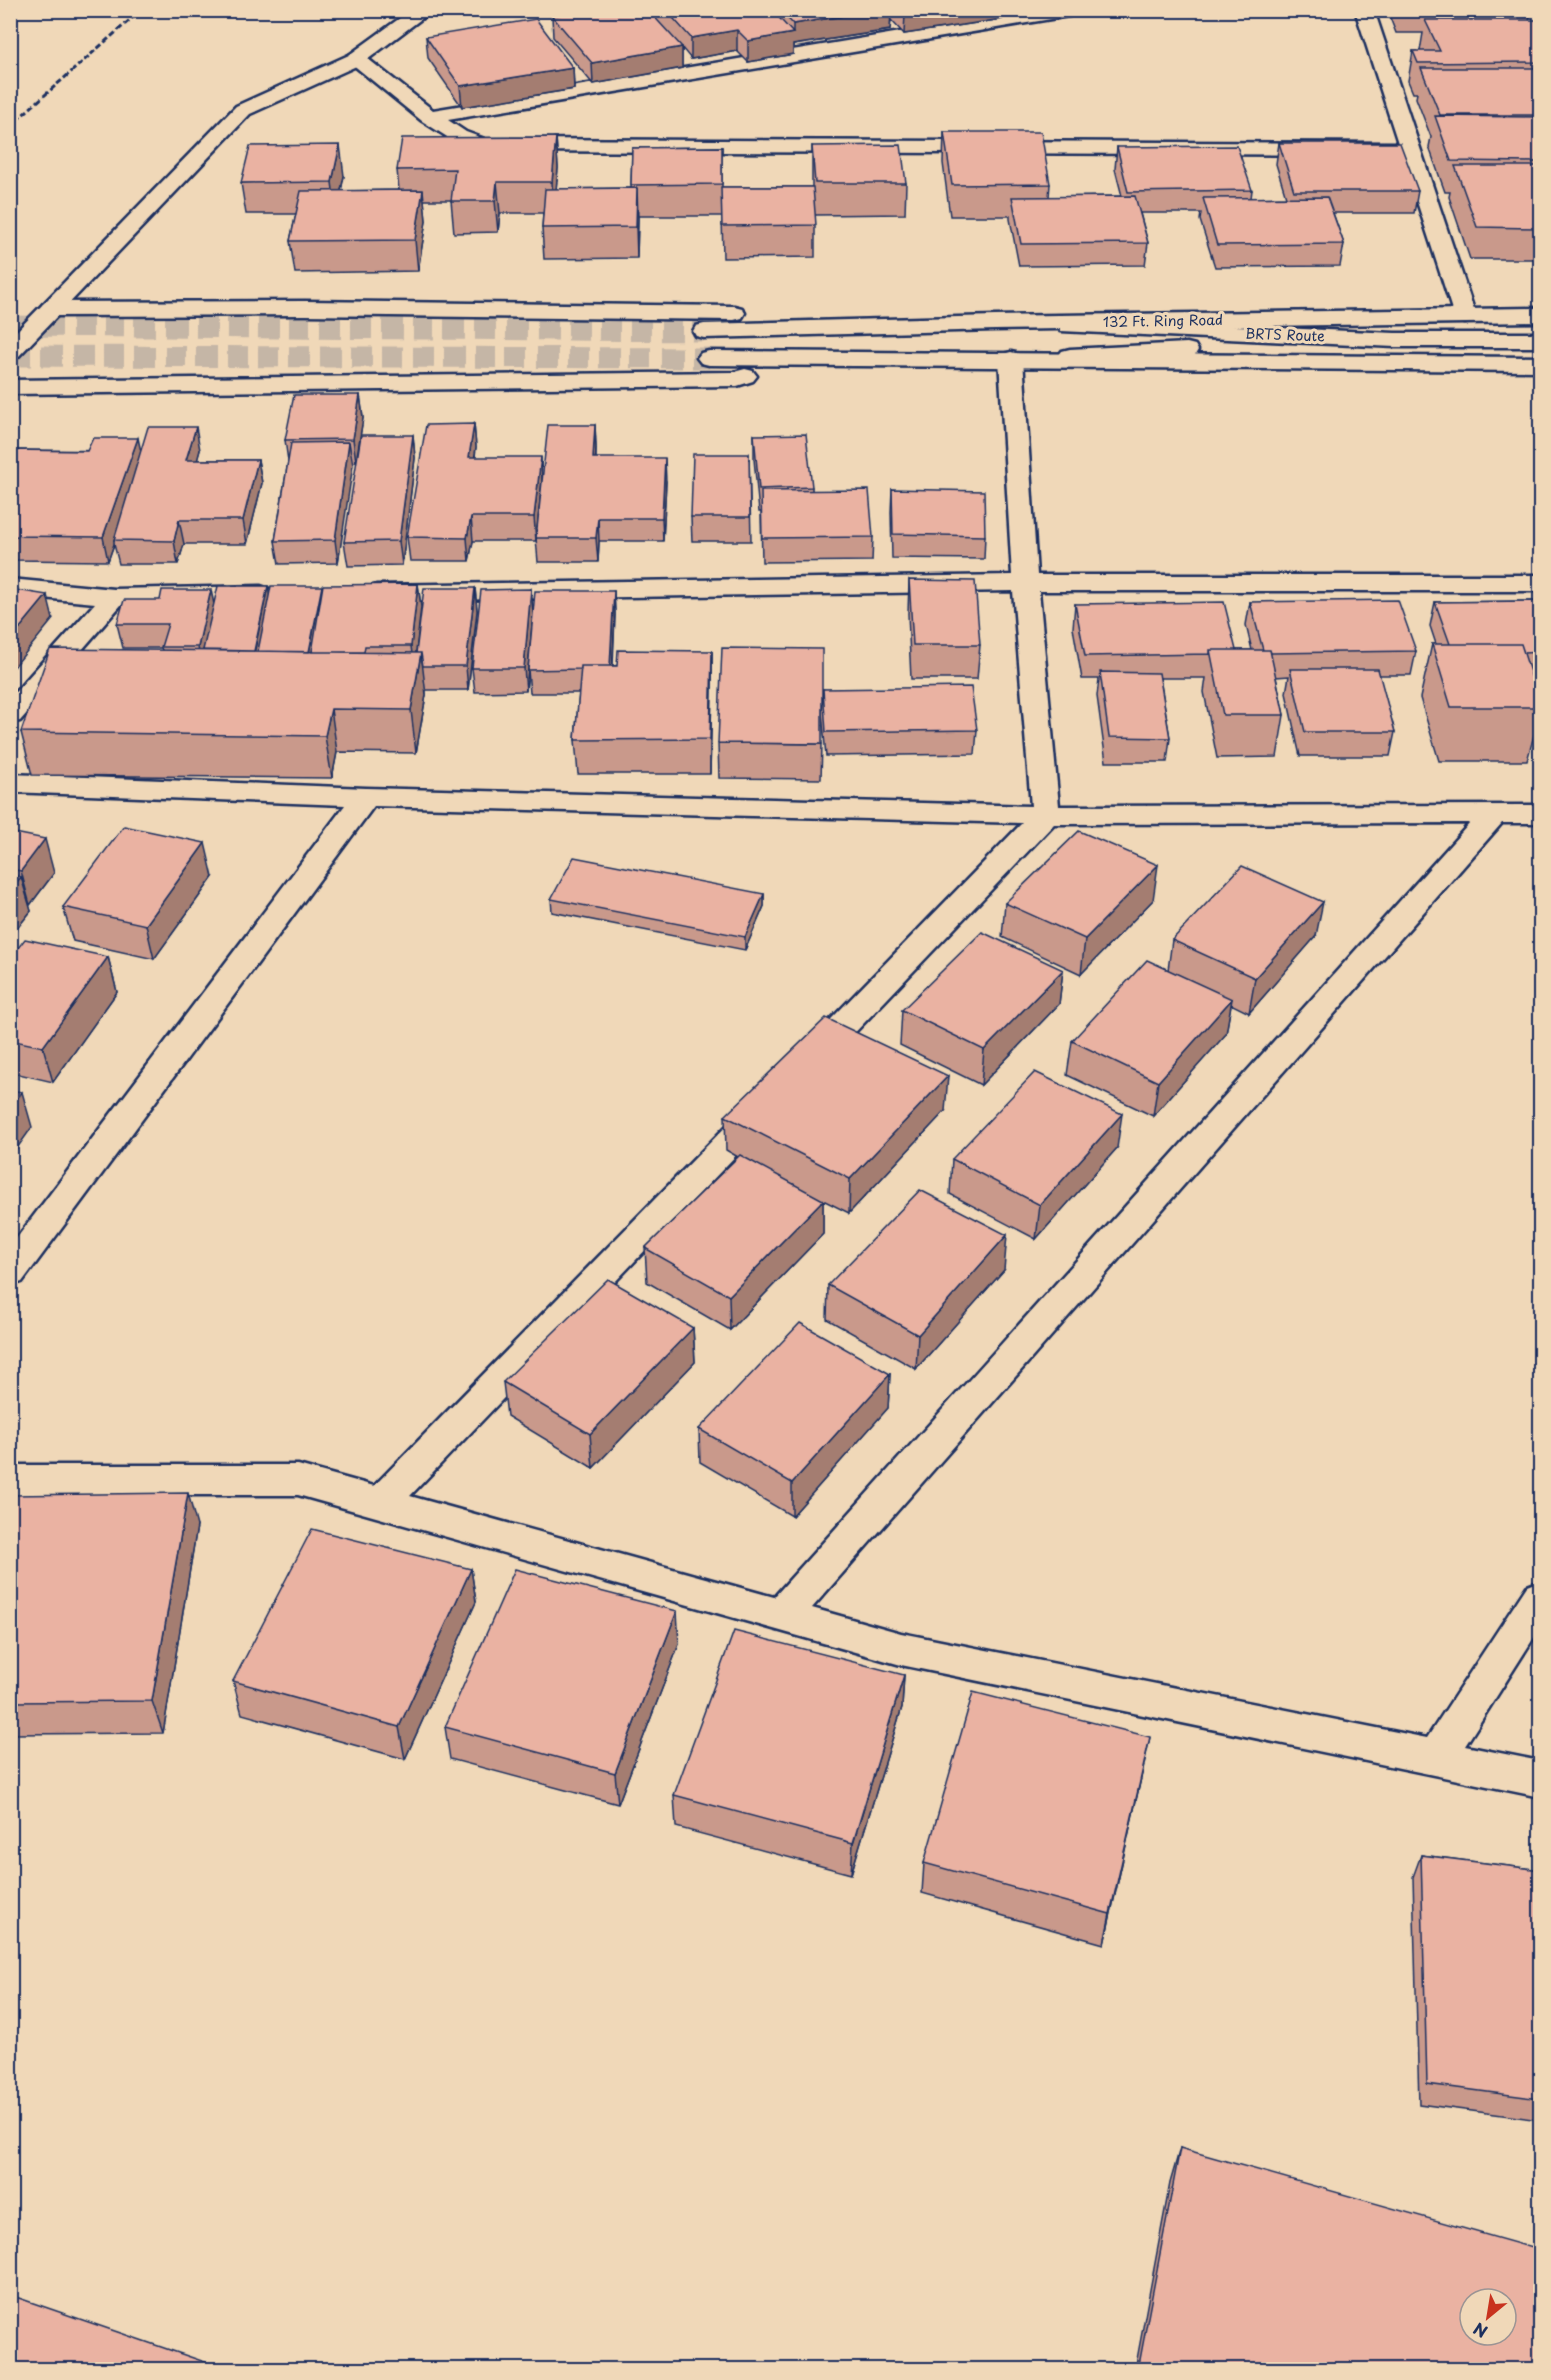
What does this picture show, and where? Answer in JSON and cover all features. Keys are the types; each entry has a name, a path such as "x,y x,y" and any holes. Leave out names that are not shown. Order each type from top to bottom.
{"street":[{"path":"10,352 243,110 356,59 424,10"},
{"path":"429,117 1069,10"},
{"path":"1364,10 1465,316"},
{"path":"356,59 429,117 459,136 483,145 1410,149"},
{"path":"51,309 304,308 759,313 786,329"},
{"name":"132 Ft. Ring Road","path":"704,331 995,323 1540,315"},
{"name":"BRTS Route","path":"995,323 1395,340 1540,340"},
{"name":"BRTS Route","path":"1011,359 1395,340"},
{"path":"10,387 737,379 791,357"},
{"path":"709,358 1011,359 1280,364 1540,364"},
{"path":"381,1503 1046,815 1025,583 1011,359"},
{"path":"354,593 1025,583 1540,583"},
{"path":"10,587 114,597 282,594"},
{"path":"10,715 114,597"},
{"path":"10,783 366,797 1046,815 1540,814"},
{"path":"10,1273 366,797"},
{"path":"781,1616 1494,814"},
{"path":"10,1480 298,1480 901,1649 1540,1779"},
{"path":"1436,1758 1540,1597"}],"building":[{"path":"584,10 648,10 682,47 592,63 552,16"},
{"path":"666,10 772,10 793,33 748,41 737,30 691,38"},
{"path":"780,10 882,10 793,24"},
{"path":"902,10 926,10 905,14"},
{"path":"1398,10 1530,10 1531,13 1399,12"},
{"path":"536,19 573,68 460,86 426,37"},
{"path":"1425,20 1536,20 1540,29 1540,62 1418,63 1413,51 1440,51"},
{"path":"1421,68 1540,68 1540,115 1440,115"},
{"path":"1435,116 1540,117 1540,162 1451,161"},
{"path":"944,132 1041,132 1050,184 952,185"},
{"path":"556,137 552,182 497,182 495,201 451,201 455,169 397,170 402,138"},
{"path":"1279,143 1400,143 1418,191 1294,191"},
{"path":"340,145 332,182 241,183 250,146"},
{"path":"901,145 906,183 815,183 812,146"},
{"path":"1237,146 1252,190 1128,192 1117,147"},
{"path":"722,147 722,184 631,185 632,148"},
{"path":"1455,166 1540,166 1540,228 1477,227"},
{"path":"721,187 813,187 816,225 722,226"},
{"path":"637,188 636,227 542,228 545,189"},
{"path":"423,190 415,240 290,241 301,191"},
{"path":"1135,196 1148,243 1021,244 1012,197"},
{"path":"1327,197 1344,244 1217,245 1203,198"},
{"path":"294,395 360,395 353,439 285,440"},
{"path":"474,424 469,457 541,457 534,517 471,517 467,538 407,537 426,425"},
{"path":"548,425 595,425 593,458 665,458 662,518 598,518 596,538 536,538"},
{"path":"148,427 196,427 186,460 258,460 243,520 179,520 174,541 114,540"},
{"path":"806,434 812,487 759,489 754,435"},
{"path":"361,435 413,435 399,541 344,542"},
{"path":"93,438 138,438 103,537 10,536 10,450 87,451"},
{"path":"349,442 335,540 275,541 291,443"},
{"path":"693,454 749,454 750,517 691,517"},
{"path":"892,489 984,491 985,536 893,534"},
{"path":"869,490 873,537 762,538 761,491"},
{"path":"909,580 975,581 980,645 913,645"},
{"path":"418,584 411,646 365,646 364,652 312,652 323,585"},
{"path":"218,586 268,586 254,651 203,650"},
{"path":"271,586 322,586 309,652 258,651"},
{"path":"424,588 475,588 466,666 423,666 421,653 416,653"},
{"path":"10,589 47,595 10,640"},
{"path":"531,589 524,668 472,668 481,590"},
{"path":"162,590 211,590 198,647 161,647 168,624 117,624 124,600 160,600"},
{"path":"535,591 614,591 610,666 528,670"},
{"path":"1398,600 1416,651 1271,653 1270,650 1263,650 1250,602"},
{"path":"1540,601 1540,652 1524,653 1521,644 1450,644 1435,602"},
{"path":"1224,602 1236,650 1210,650 1210,654 1085,656 1075,604"},
{"path":"1432,644 1521,644 1540,707 1451,707"},
{"path":"722,648 822,649 822,744 718,743"},
{"path":"50,649 421,653 411,710 331,709 325,736 21,732"},
{"path":"618,650 712,651 710,739 575,740 581,666 617,666"},
{"path":"1210,650 1270,650 1284,715 1223,715"},
{"path":"1290,669 1378,669 1395,732 1305,732"},
{"path":"1100,672 1159,673 1170,738 1109,737"},
{"path":"1531,675 1540,675 1540,703"},
{"path":"971,687 977,730 826,732 823,689"},
{"path":"124,826 205,843 146,925 63,907"},
{"path":"1079,831 1158,865 1085,939 1005,903"},
{"path":"10,832 45,839 21,871 10,869"},
{"path":"574,857 764,894 745,937 551,899"},
{"path":"1242,866 1323,902 1255,978 1172,940"},
{"path":"10,874 21,877 10,890"},
{"path":"982,932 1063,970 984,1050 902,1010"},
{"path":"25,939 108,957 43,1047 10,1040 10,958"},
{"path":"1147,960 1232,999 1158,1082 1072,1041"},
{"path":"826,1018 948,1076 850,1179 725,1116"},
{"path":"1035,1072 1122,1114 1040,1205 952,1159"},
{"path":"10,1090 22,1092 10,1108"},
{"path":"740,1155 823,1200 729,1296 645,1248"},
{"path":"920,1190 1007,1235 918,1335 828,1285"},
{"path":"608,1279 693,1328 590,1434 503,1382"},
{"path":"800,1323 890,1374 792,1483 699,1429"},
{"path":"188,1493 152,1701 10,1702 10,1495"},
{"path":"312,1529 471,1569 399,1727 233,1681"},
{"path":"515,1569 677,1611 615,1773 445,1727"},
{"path":"734,1631 904,1675 853,1843 674,1795"},
{"path":"973,1692 1150,1737 1110,1914 924,1863"},
{"path":"1421,1855 1540,1870 1540,2099 1427,2084"},
{"path":"1180,2148 1540,2250 1540,2370 1138,2370"},
{"path":"10,2295 228,2370 10,2370"}],"tunnel":[{"path":"10,326 704,331"},
{"path":"10,356 709,358"}],"railway":[{"path":"10,126 141,10"}]}
